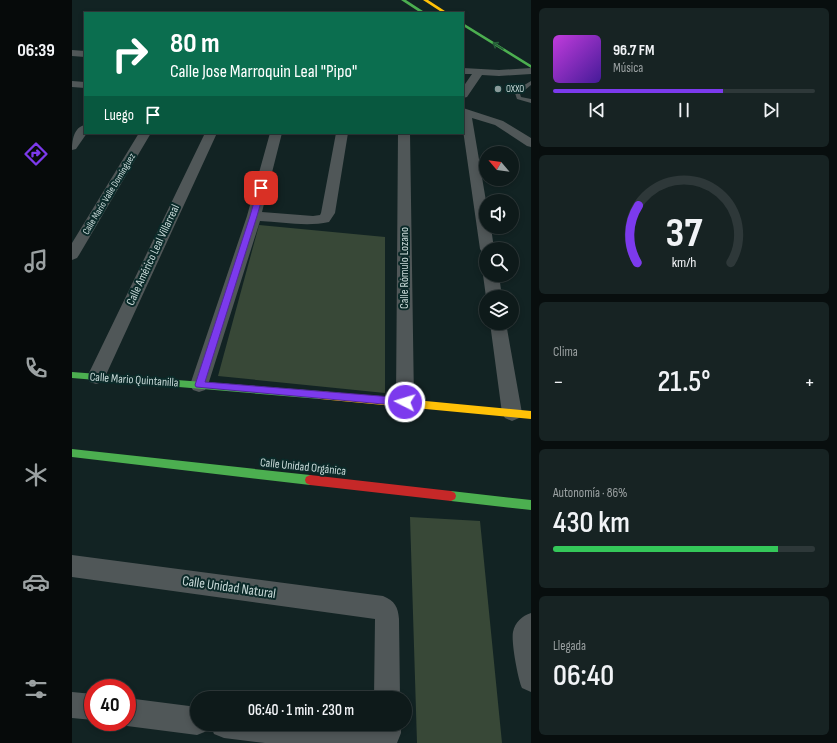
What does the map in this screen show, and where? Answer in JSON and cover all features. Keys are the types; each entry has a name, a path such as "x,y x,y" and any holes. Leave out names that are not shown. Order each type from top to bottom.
{"street":[{"path":"403,0 422,12 442,10"},
{"path":"425,0 442,10"},
{"path":"464,25 531,67"},
{"path":"72,53 84,54"},
{"path":"507,64 531,80"},
{"path":"464,71 505,73 531,71"},
{"path":"464,94 479,72"},
{"path":"72,84 84,85"},
{"path":"464,111 498,124 531,143"},
{"path":"464,111 486,242"},
{"path":"72,146 84,129"},
{"name":"Calle Mario Valle Domínguez","path":"72,255 144,134"},
{"name":"Calle Américo Leal Villarreal","path":"96,377 211,134"},
{"path":"199,385 254,216 276,134"},
{"path":"254,216 313,220 324,219 328,213 342,134"},
{"name":"Calle Rómulo Lozano","path":"404,134 405,402"},
{"path":"499,330 512,413"},
{"name":"Calle Mario Quintanilla","path":"72,375 405,402 531,414"},
{"name":"Calle Unidad Orgánica","path":"72,453 531,505"},
{"name":"Calle Unidad Natural","path":"72,566 378,607 386,610 387,691"},
{"path":"530,626 525,633 531,679"},
{"path":"72,705 84,706"},
{"path":"136,713 190,720"},
{"path":"279,731 373,743"},
{"path":"377,743 383,742 387,731"}],"lane":[{"path":"531,83 517,94 519,98 531,101"}],"green space":[{"path":"259,225 385,237 385,393 218,376"},
{"path":"410,517 480,521 502,743 417,743"}],"traffic: fast":[{"path":"403,0 422,12"},
{"path":"464,25 531,67"},
{"path":"72,375 320,395"},
{"path":"72,453 310,480"},
{"path":"451,496 531,505"}],"traffic: slow":[{"path":"425,0 444,12"},
{"path":"320,395 531,415"}],"traffic: jam":[{"path":"310,480 451,496"}],"place":[{"name":"OXXO","path":"498,89"}],"route":[{"path":"261,188 254,216 199,385 405,402"}]}
